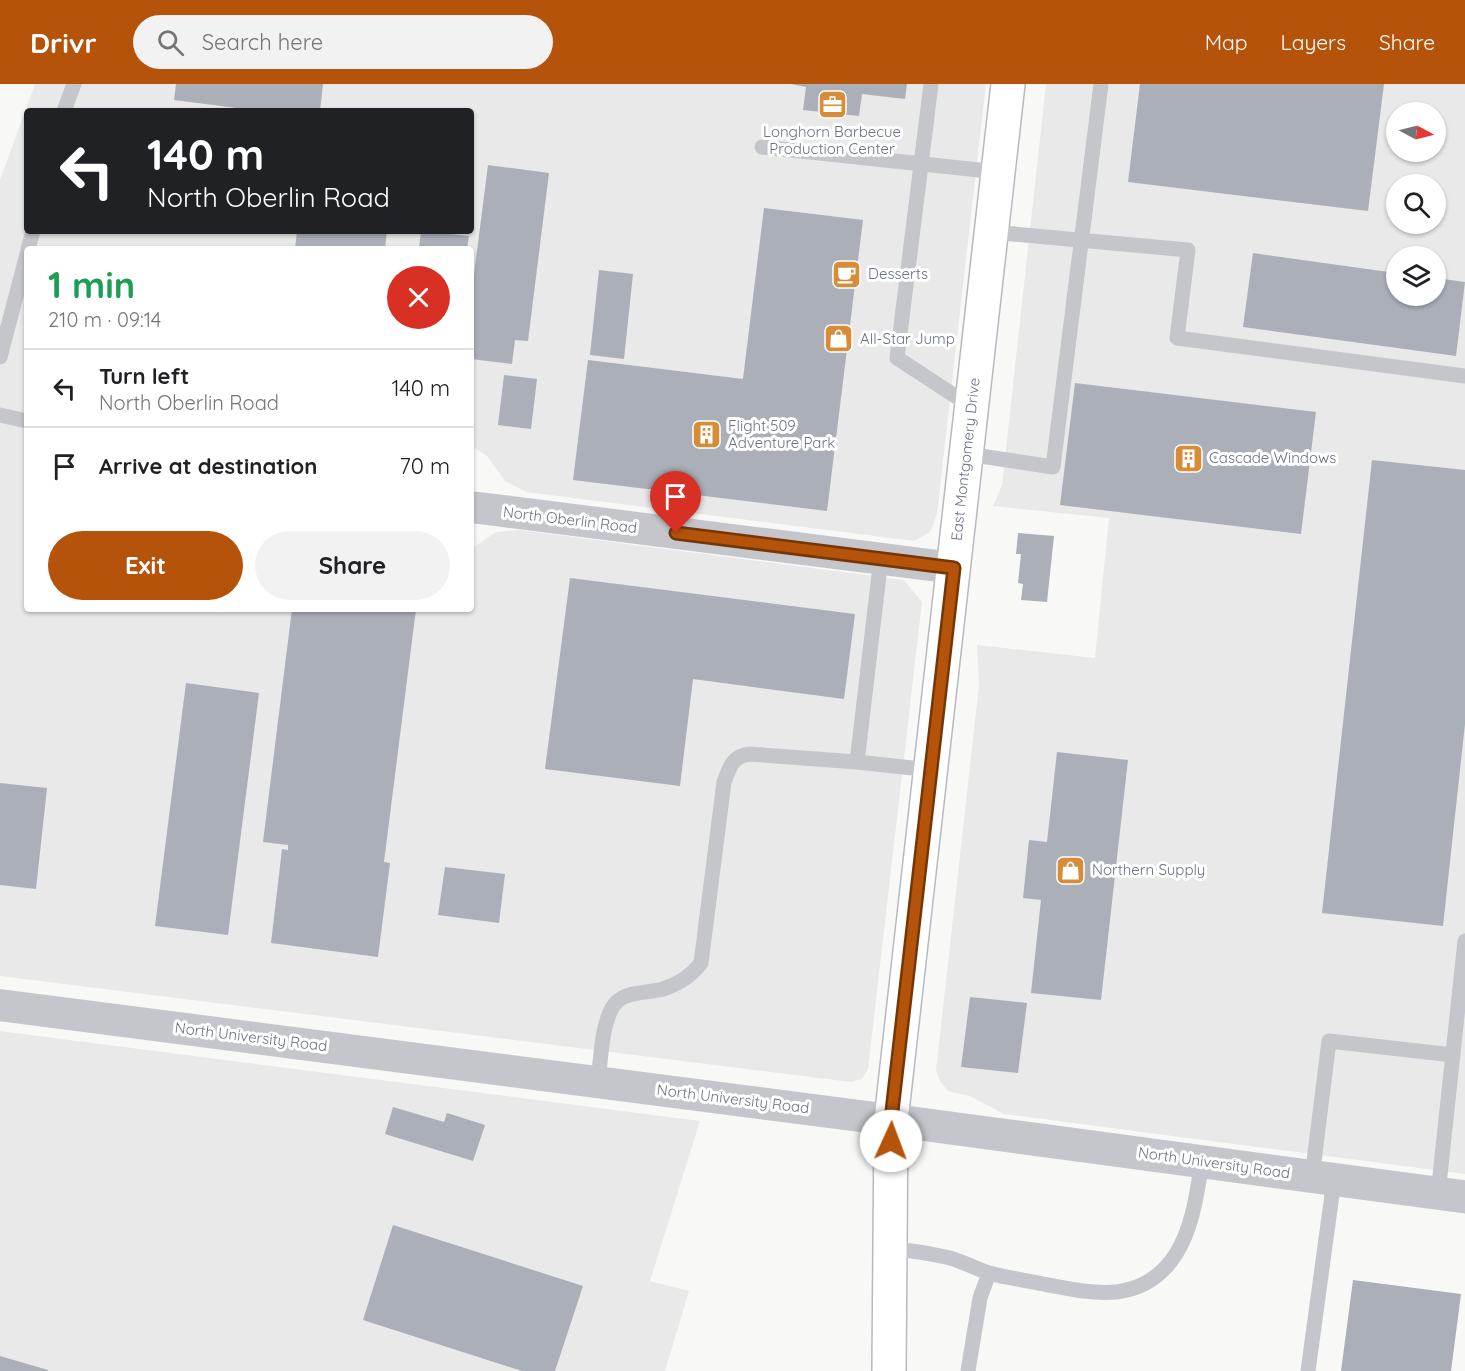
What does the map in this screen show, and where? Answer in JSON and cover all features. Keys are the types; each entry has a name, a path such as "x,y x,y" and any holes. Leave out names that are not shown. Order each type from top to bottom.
{"main road":[{"name":"East Montgomery Drive","path":"890,1371 891,1120 1008,84"}],"street":[{"name":"North Oberlin Road","path":"474,507 954,568"},
{"name":"North University Road","path":"0,1005 1451,1195"}],"lane":[{"path":"65,108 74,84"},
{"path":"931,84 897,358 972,407"},
{"path":"967,454 1053,467 1101,84"},
{"path":"762,147 998,172"},
{"path":"992,232 1188,250 1177,338 1465,376"},
{"path":"0,357 24,265"},
{"path":"0,415 24,420"},
{"path":"857,762 881,558"},
{"path":"598,1082 607,1021 614,1006 623,997 663,989 680,982 693,974 701,963 724,782 730,764 739,755 857,762 931,770"},
{"path":"1451,1195 1453,1055 1465,941"},
{"path":"1308,1371 1323,1178 1329,1041 1453,1055"},
{"path":"891,1248 950,1258 989,1273 1084,1292 1120,1293 1154,1278 1175,1256 1183,1241 1194,1206 1202,1162"},
{"path":"968,1371 980,1298 989,1273"}],"shaded area":[{"path":"35,84 986,84 937,514 930,532 914,541 526,492 505,481 487,456 474,447 474,246 24,246 24,612 474,612 474,547 496,532 519,530 904,580 922,602 868,1069 862,1079 851,1082 0,976 0,180 24,114 24,234 474,234 474,108 26,108"},
{"path":"1046,84 1465,84 1465,1174 1004,1114 972,1097 948,1091 940,1081 936,1070 979,685 977,645 1095,658 1109,518 993,506 1002,485"},
{"path":"0,1031 700,1121 650,1281 689,1291 665,1371 0,1371"}],"building":[{"path":"176,84 323,84 320,108 236,108 174,100"},
{"name":"Longhorn Barbecue Production Center","path":"791,84 907,84 905,99 862,94 859,116 803,110 806,87"},
{"path":"1140,84 1384,84 1368,211 1128,182"},
{"path":"488,165 549,173 528,341 515,340 512,364 474,359 474,275"},
{"name":"Flight 509 Adventure Park","path":"764,208 863,220 827,511 573,480 588,360 743,379"},
{"path":"297,234 387,234 385,246 295,246"},
{"path":"421,234 469,236 467,246 419,246"},
{"path":"1253,253 1386,272 1386,306 1446,306 1446,279 1465,282 1456,356 1243,327"},
{"path":"599,270 633,274 624,359 590,355"},
{"path":"504,375 537,379 531,429 498,425"},
{"name":"Cascade Windows","path":"1075,383 1316,412 1301,534 1060,505"},
{"path":"1372,460 1465,470 1465,724 1443,926 1322,913"},
{"path":"1018,533 1054,536 1047,602 1021,600 1023,584 1018,583 1021,554 1016,554"},
{"path":"570,578 855,614 844,699 693,679 680,786 545,769"},
{"path":"292,612 416,612 384,862 390,863 378,957 271,943 282,849 288,850 288,845 263,842"},
{"path":"186,683 259,693 228,935 155,926"},
{"name":"Northern Supply","path":"1057,752 1128,760 1101,1000 1031,993 1041,900 1023,898 1029,840 1047,842"},
{"path":"0,783 47,788 36,889 0,885"},
{"path":"445,867 505,874 499,923 438,915"},
{"path":"970,997 1027,1003 1018,1073 961,1067"},
{"path":"393,1107 444,1122 447,1113 485,1125 473,1161 385,1134"},
{"path":"393,1225 583,1286 555,1371 522,1371 363,1320"},
{"path":"1353,1280 1461,1294 1451,1371 1341,1371"},
{"path":"0,1356 48,1370 48,1371 0,1371"}],"place":[{"name":"Longhorn Barbecue Production Center","path":"832,105"},
{"name":"Desserts","path":"847,274"},
{"name":"All-Star Jump","path":"839,339"},
{"name":"Flight 509 Adventure Park","path":"707,435"},
{"name":"Cascade Windows","path":"1188,458"},
{"name":"Northern Supply","path":"1071,870"}],"route":[{"path":"676,533 954,568 891,1120 891,1141"}]}
